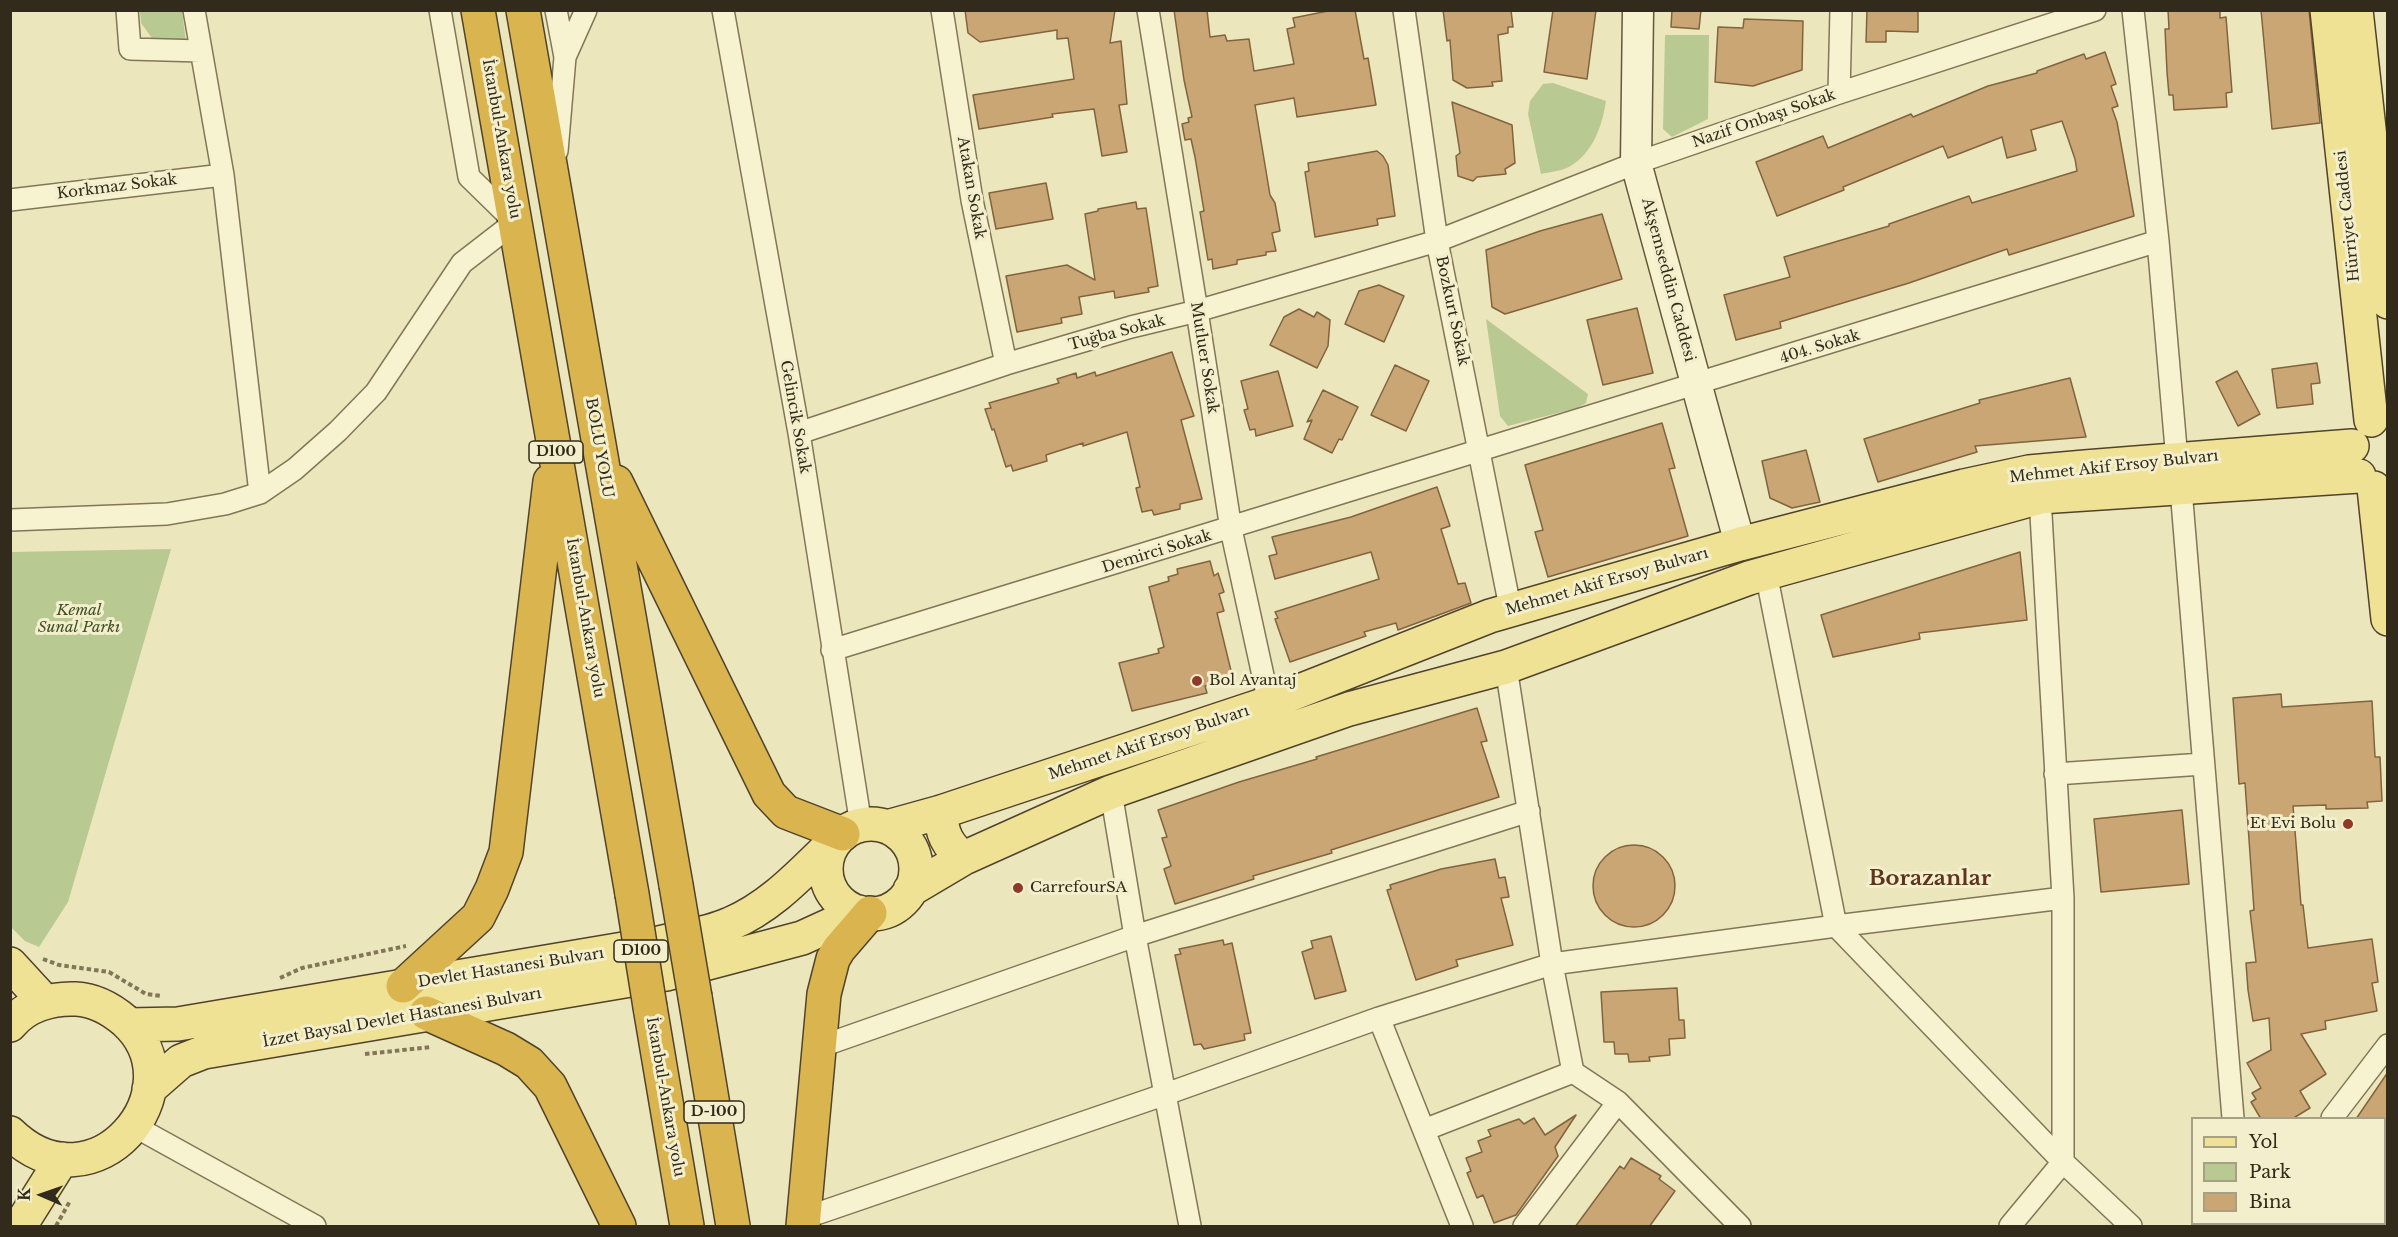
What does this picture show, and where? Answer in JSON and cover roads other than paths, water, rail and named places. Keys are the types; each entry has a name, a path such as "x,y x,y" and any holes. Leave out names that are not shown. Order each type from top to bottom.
{"highway":[{"name":"İstanbul-Ankara yolu","path":"478,10 555,444 687,1227"},
{"name":"BOLU YOLU","path":"523,10 695,997"},
{"path":"403,987 478,917 506,852 555,444"},
{"path":"598,447 769,794 786,812 857,831"},
{"path":"815,1219 819,1047 824,994 833,959 865,913"},
{"name":"D-100","path":"695,997 733,1227"},
{"path":"426,1013 506,1049 529,1063 550,1086 619,1227"}],"main road":[{"name":"Akşemseddin Caddesi","path":"1638,10 1636,164 1740,544"},
{"name":"Hürriyet Caddesi","path":"2327,10 2379,418"},
{"name":"Hürriyet Caddesi","path":"2356,10 2388,302"},
{"path":"2379,418 2362,427 2388,619"},
{"name":"Mehmet Akif Ersoy Bulvarı","path":"910,890 964,858 1111,792 1349,709 1506,667 1766,573 2040,496 2179,474"},
{"name":"Mehmet Akif Ersoy Bulvarı","path":"857,831 941,812 1269,703 1507,611 1740,544 1964,486 2018,475 2368,476"},
{"path":"941,812 943,834 948,843 964,858"},
{"path":"857,831 903,837 913,853 916,872 910,890 901,902 888,910 865,913 840,900 828,881 827,859 857,831"},
{"name":"Devlet Hastanesi Bulvarı","path":"403,987 659,944 728,925 754,913 857,831"},
{"name":"İzzet Baysal Devlet Hastanesi Bulvarı","path":"149,1089 181,1060 194,1055 426,1013 666,974 802,938 865,913"},
{"path":"22,959 45,1002"},
{"name":"İzzet Baysal Devlet Hastanesi Bulvarı","path":"129,1025 178,1024 403,987"},
{"path":"10,1025 28,1010 45,1002 82,999 99,1004 116,1013 139,1039 146,1055 149,1089 144,1108 134,1126 123,1139 110,1148 79,1159 62,1159 32,1150 10,1133"},
{"path":"20,1227 62,1159"}],"street":[{"path":"126,10 130,49 201,51"},
{"path":"194,10 223,175 260,493"},
{"path":"10,519 167,514 225,504 260,493 295,469 338,431 376,392 462,263 515,222 469,177 440,10"},
{"path":"554,188 565,57 556,10"},
{"path":"565,57 586,10"},
{"name":"Gelincik Sokak","path":"723,10 799,433 857,831"},
{"name":"Atakan Sokak","path":"942,10 972,200 1006,364"},
{"name":"Mutluer Sokak","path":"1148,10 1230,529 1269,703"},
{"name":"Bozkurt Sokak","path":"1404,10 1437,241 1480,449 1508,597 1507,611"},
{"path":"1839,93 1841,10"},
{"name":"Nazif Onbaşı Sokak","path":"1437,241 1636,164 2070,15 2095,10"},
{"path":"2133,10 2158,241 2233,1117"},
{"name":"Korkmaz Sokak","path":"10,200 223,175"},
{"name":"Tuğba Sokak","path":"799,433 1006,364 1437,241"},
{"name":"404. Sokak","path":"1480,449 1697,385 2158,241"},
{"name":"Demirci Sokak","path":"832,650 1230,529 1480,449"},
{"path":"2010,1227 2063,1162 2063,898 2040,496"},
{"path":"1766,573 1836,926 2063,1162 2131,1227"},
{"path":"1506,667 1552,964 1574,1072 1618,1102 1740,1227"},
{"path":"2055,774 2203,764"},
{"path":"1111,792 1135,936 1190,1227"},
{"path":"819,1047 1135,936 1529,811"},
{"path":"815,1219 1379,1018 1552,964 2063,898"},
{"path":"1379,1018 1462,1227"},
{"path":"2334,1117 2388,1045"},
{"path":"1424,1130 1574,1072"},
{"path":"1524,1227 1618,1102"},
{"path":"134,1126 315,1227"}],"place":[{"name":"Bol Avantaj","path":"1197,681"},
{"name":"Et Evi Bolu","path":"2348,824"},
{"name":"CarrefourSA","path":"1018,888"}],"district":[{"name":"Borazanlar","path":"1930,879"}],"park label":[{"name":"Kemal Sunal Parkı","path":"79,620"}]}
